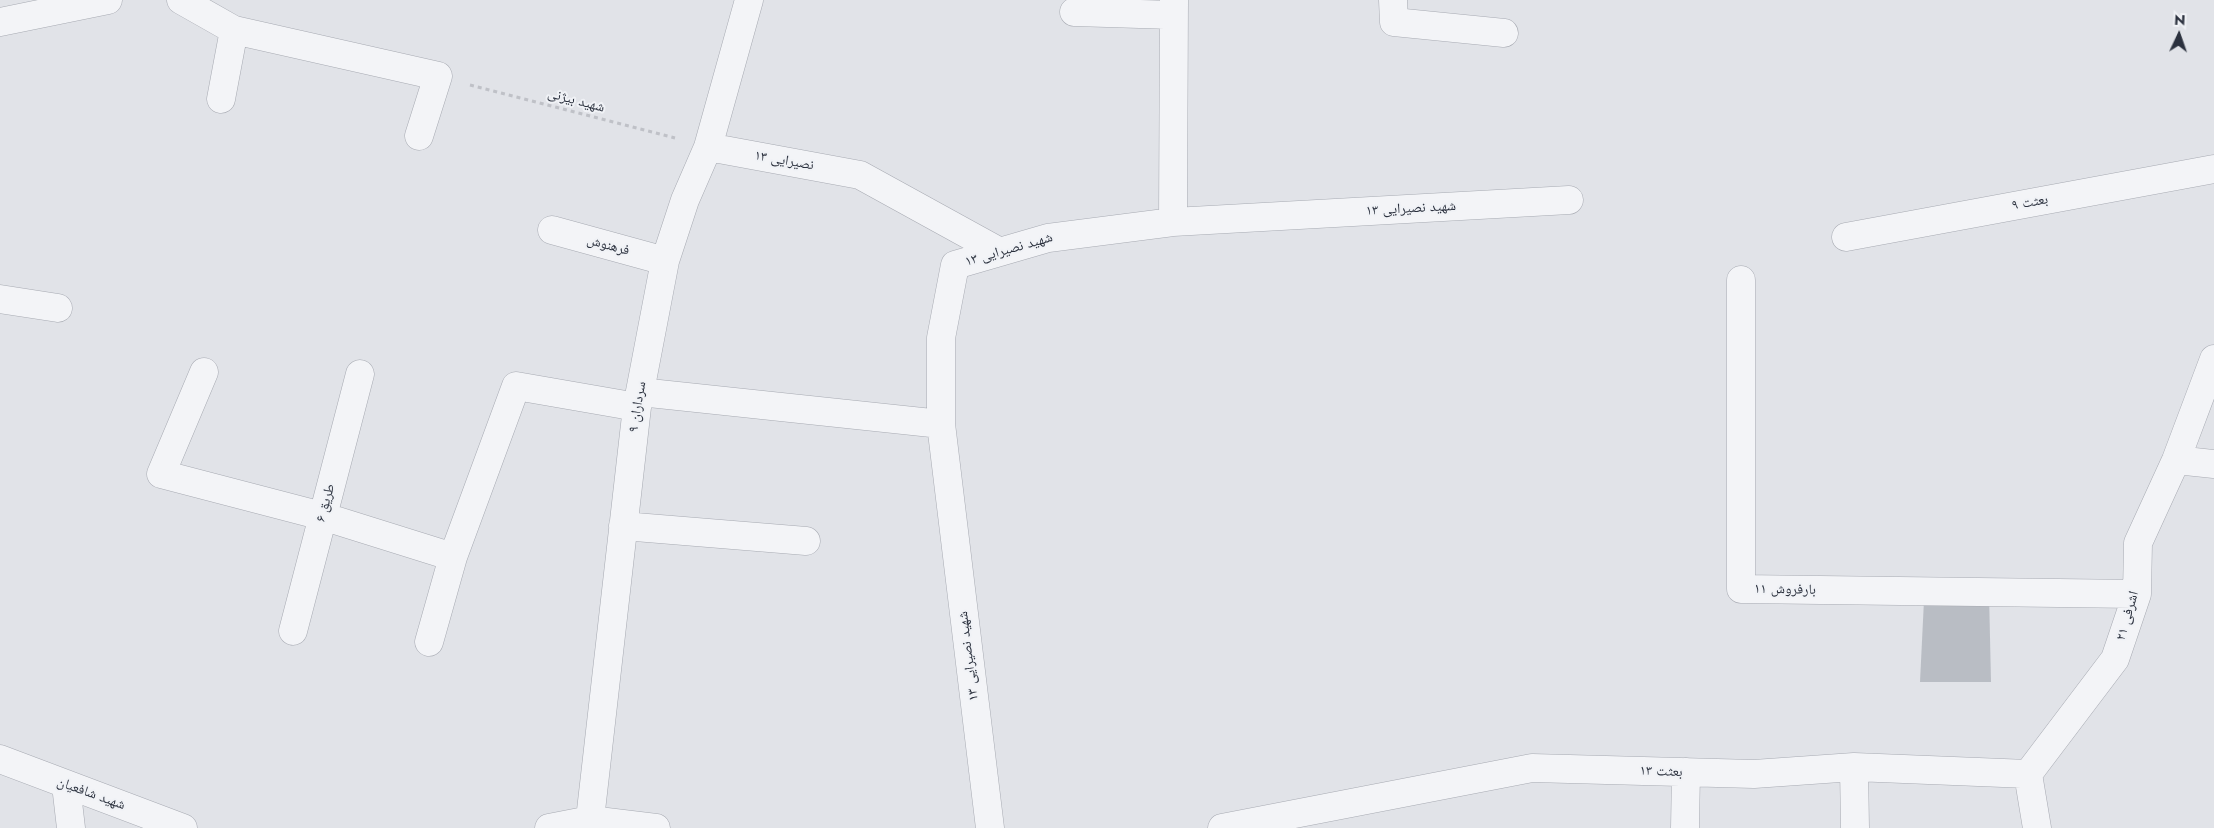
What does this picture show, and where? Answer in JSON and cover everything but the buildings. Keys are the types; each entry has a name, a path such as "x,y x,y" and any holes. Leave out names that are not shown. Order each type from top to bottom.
{"street":[{"path":"0,22 108,0"},
{"path":"182,0 234,30 438,76 419,136"},
{"name":"سرداران ۹","path":"590,824 638,400 665,261 685,200 708,147 749,0"},
{"path":"1393,0 1394,22 1504,33"},
{"path":"1074,12 1173,7 1173,222"},
{"path":"222,99 234,30"},
{"name":"نصیرایی ۱۳","path":"708,147 860,175 1000,252"},
{"name":"بعثت ۹","path":"1846,237 2214,169"},
{"name":"شهید نصیرایی ۱۳","path":"990,828 941,424 940,338 955,265 1048,238 1173,222 1569,200"},
{"name":"فرهنوش","path":"552,230 665,261"},
{"name":"بارفروش ۱۱","path":"1741,280 1741,589 2137,594"},
{"path":"0,299 58,308"},
{"name":"اشرفی ۲۱","path":"2028,774 2115,659 2137,594 2138,543 2176,460 2214,359"},
{"path":"204,372 162,474 322,516 453,557"},
{"name":"طریق ۶","path":"293,631 360,374"},
{"path":"429,642 453,557 516,386 638,400 941,424"},
{"path":"2176,460 2214,464"},
{"path":"623,526 806,541"},
{"name":"شهید شافعیان","path":"0,759 183,828"},
{"path":"1854,767 1855,828"},
{"name":"بعثت ۱۳","path":"1222,828 1299,821 1532,768 1754,774 1854,767 2028,774"},
{"path":"1684,828 1686,772"},
{"path":"2028,774 2037,828"},
{"path":"66,785 71,828"},
{"path":"549,828 590,824 656,828"}],"path":[{"name":"شهید بیژنی","path":"438,76 708,147"}]}
